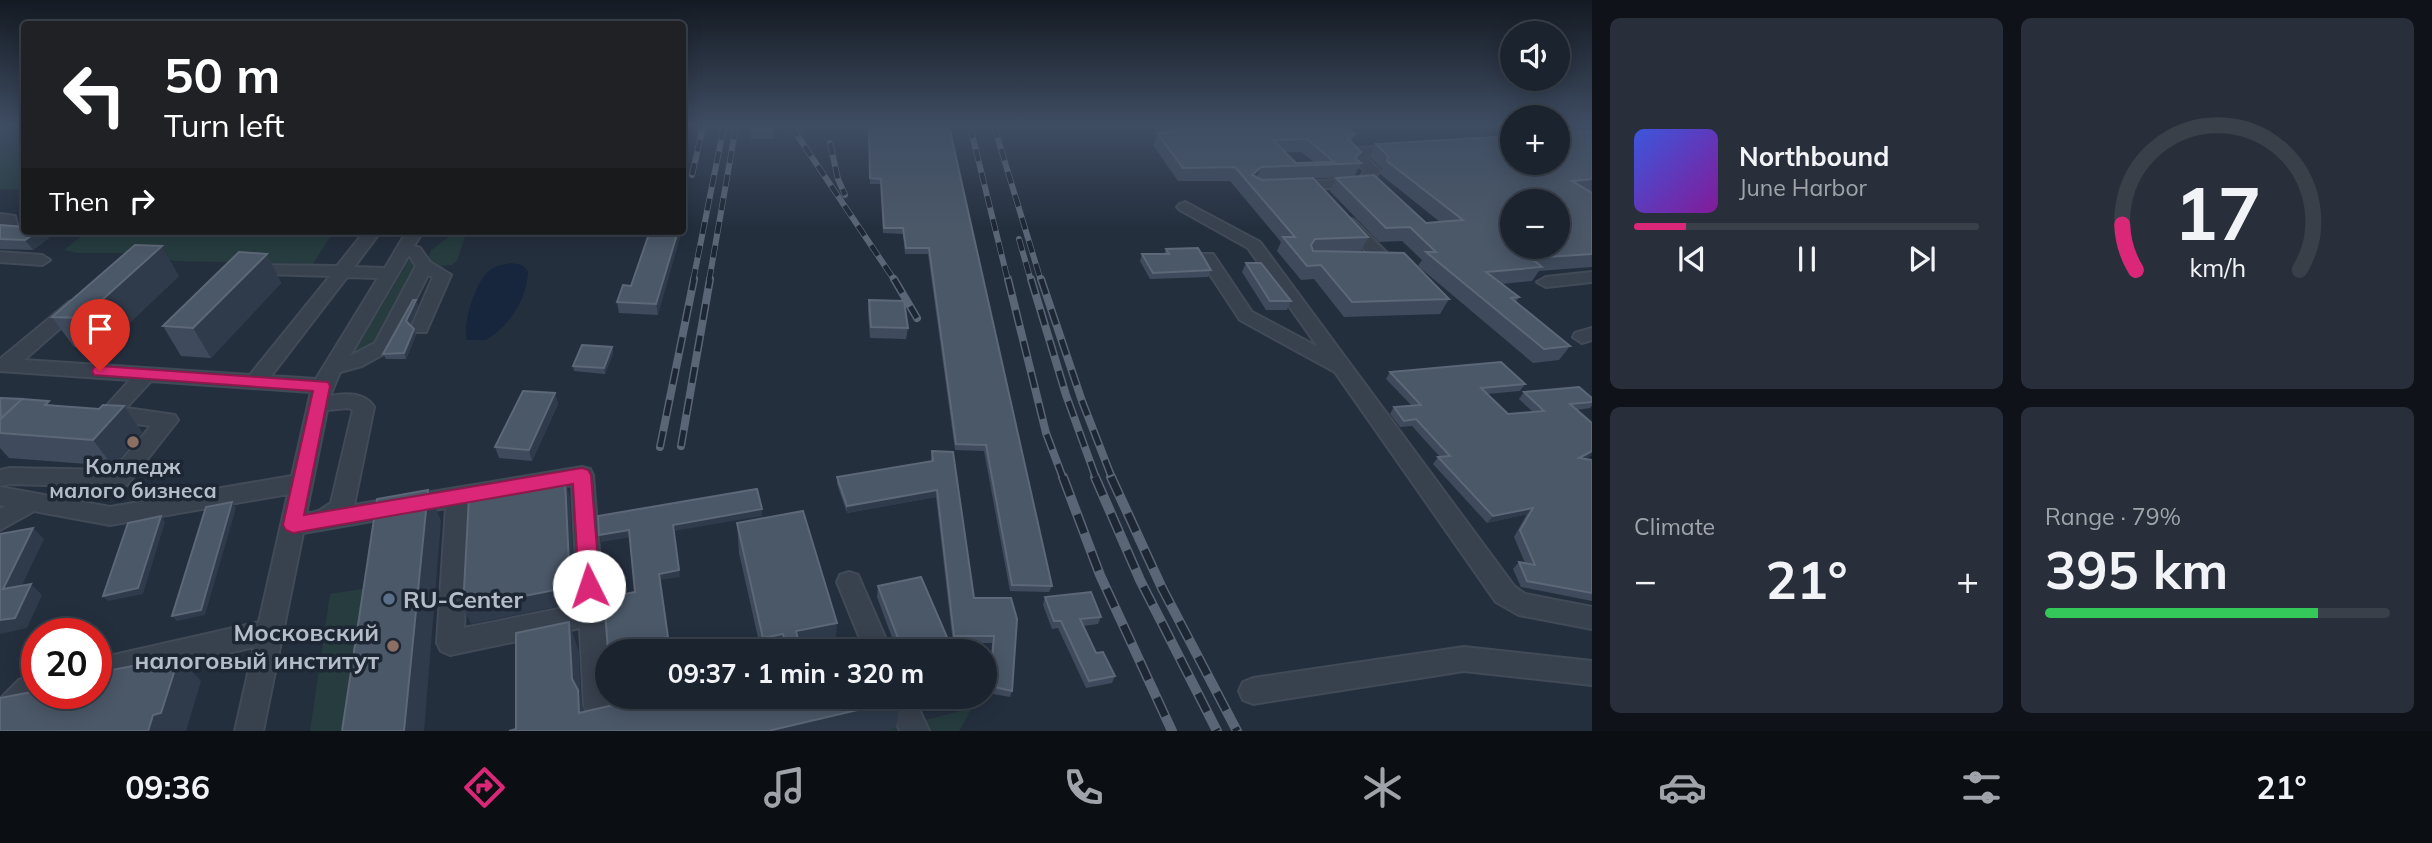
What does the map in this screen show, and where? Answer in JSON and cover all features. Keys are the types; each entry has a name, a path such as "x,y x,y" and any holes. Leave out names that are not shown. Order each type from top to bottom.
{"street":[{"path":"1270,187 1362,183 1373,171 1361,160"},
{"path":"1311,185 1388,257 1355,259"},
{"path":"1185,207 1254,245 1505,594 1519,604 1592,618"},
{"path":"0,219 9,219 10,229 21,230"},
{"path":"255,382 370,235"},
{"path":"410,240 424,266 442,275 420,328"},
{"path":"249,731 323,386 410,240"},
{"path":"0,257 42,260"},
{"path":"1207,258 1246,316 1343,369"},
{"path":"323,386 355,360 382,347 424,266"},
{"path":"265,269 389,273"},
{"path":"1546,282 1592,277"},
{"path":"3,365 89,294"},
{"path":"3,365 323,386 348,401 358,402 364,407 342,506 337,515 328,518"},
{"path":"0,478 119,479 168,420 109,414 147,374"},
{"path":"293,525 582,475 595,660"},
{"path":"0,496 110,516 301,483"},
{"path":"458,497 450,643 592,614"},
{"path":"0,521 30,502"},
{"path":"849,582 873,639"},
{"path":"112,669 271,631"},
{"path":"1253,691 1464,659 1592,673"},
{"path":"0,719 21,697"},
{"path":"904,709 915,731"}],"green space":[{"path":"0,160 21,160 21,190 0,189"},
{"path":"83,235 331,235 313,264 175,261 135,253 78,253 64,250"},
{"path":"466,235 457,261 452,265 439,266 428,258 431,250 450,236"},
{"path":"409,260 413,261 414,272 377,338 369,346 354,353"},
{"path":"374,587 355,731 310,731 330,594"},
{"path":"968,709 971,709 959,731 882,731"}],"water":[{"path":"511,263 522,265 528,271 521,302 516,311 503,327 486,340 467,340 468,313 479,284 492,269"}],"building":[{"path":"870,160 957,160 1052,586 1012,585 986,445 956,444 929,248 906,248 903,228 884,228 881,179 870,178"},
{"path":"1177,160 1293,160 1296,163 1358,160 1361,163 1261,167 1252,175 1262,180 1313,178 1368,237 1315,239 1311,245 1313,251 1404,253 1449,299 1352,302 1321,265 1307,266 1283,237 1295,237 1235,167 1183,168"},
{"path":"1387,160 1500,160 1500,175 1570,175 1570,160 1592,160 1592,179 1572,181 1592,193 1592,254 1570,255 1570,189 1500,189 1500,259 1532,259 1542,267 1486,272 1519,297 1511,298 1570,346 1544,349 1426,252 1436,252 1410,227 1386,228 1336,178 1374,175 1426,223 1463,220"},
{"path":"0,225 21,227 21,235 32,235 25,240 0,239"},
{"path":"649,235 677,235 656,304 617,302 623,285 631,286"},
{"path":"135,245 162,246 82,318 52,317"},
{"path":"1198,248 1211,270 1153,273 1142,254 1169,254 1166,249"},
{"path":"239,252 267,254 193,328 163,326"},
{"path":"1246,263 1261,263 1291,301 1270,301"},
{"path":"413,300 416,300 406,321 414,329 404,353 383,354"},
{"path":"869,300 904,301 908,328 871,327"},
{"path":"582,345 612,347 604,368 573,366"},
{"path":"1501,362 1525,384 1481,388 1508,414 1544,411 1524,392 1579,387 1592,398 1592,402 1570,404 1592,423 1592,451 1579,458 1592,460 1592,593 1527,581 1519,562 1535,565 1520,530 1533,508 1493,516 1438,457 1450,456 1416,419 1404,421 1394,407 1421,405 1390,372"},
{"path":"523,391 555,393 529,450 495,447"},
{"path":"0,398 22,399 1,419"},
{"path":"22,399 49,401 45,405 99,409 103,405 124,406 93,440 0,433 0,419"},
{"path":"932,451 953,452 974,598 1011,598 1017,619 1012,691 997,688 997,639 994,639 994,636 954,636 937,490 847,506 837,477 933,461"},
{"path":"565,480 570,587 463,608 469,497"},
{"path":"757,489 762,509 673,525 679,570 659,574 668,637 659,639 607,639 604,598 635,592 629,530 599,535 598,516"},
{"path":"428,490 404,731 342,731 377,499"},
{"path":"232,502 201,610 172,616 206,507"},
{"path":"803,511 837,623 796,631 798,639 784,639 783,634 763,638 737,523"},
{"path":"161,516 138,588 103,596 128,523"},
{"path":"33,528 3,589 31,584 15,618 0,620 0,534"},
{"path":"921,577 948,639 898,639 878,586"},
{"path":"1091,592 1101,617 1080,619 1096,653 1103,652 1115,676 1089,681 1061,621 1054,621 1045,597"},
{"path":"569,622 572,679 578,690 579,713 596,709 862,709 768,731 509,731 516,729 516,633"},
{"path":"179,657 161,713 153,715 148,731 0,731 0,698 21,694 21,709 112,709 112,670"}],"railway":[{"path":"692,175 695,160"},
{"path":"693,281 717,160"},
{"path":"709,281 730,160"},
{"path":"814,160 895,281"},
{"path":"834,160 845,195"},
{"path":"978,160 1008,281"},
{"path":"1004,160 1041,281"},
{"path":"1019,239 1031,281"},
{"path":"660,447 694,279"},
{"path":"681,446 710,279"},
{"path":"894,279 917,318"},
{"path":"1008,279 1046,433 1063,478"},
{"path":"1031,279 1066,395 1096,478"},
{"path":"1041,279 1082,401 1112,478"},
{"path":"1063,477 1100,575 1172,731"},
{"path":"1095,477 1140,580 1217,731"},
{"path":"1111,477 1162,588 1237,731"}],"place":[{"name":"Колледж малого бизнеса","path":"133,442"},
{"name":"RU-Center","path":"389,599"},
{"name":"Московский налоговый институт","path":"393,646"}],"route":[{"path":"100,371 322,386 293,525 582,475 589,586"}]}
